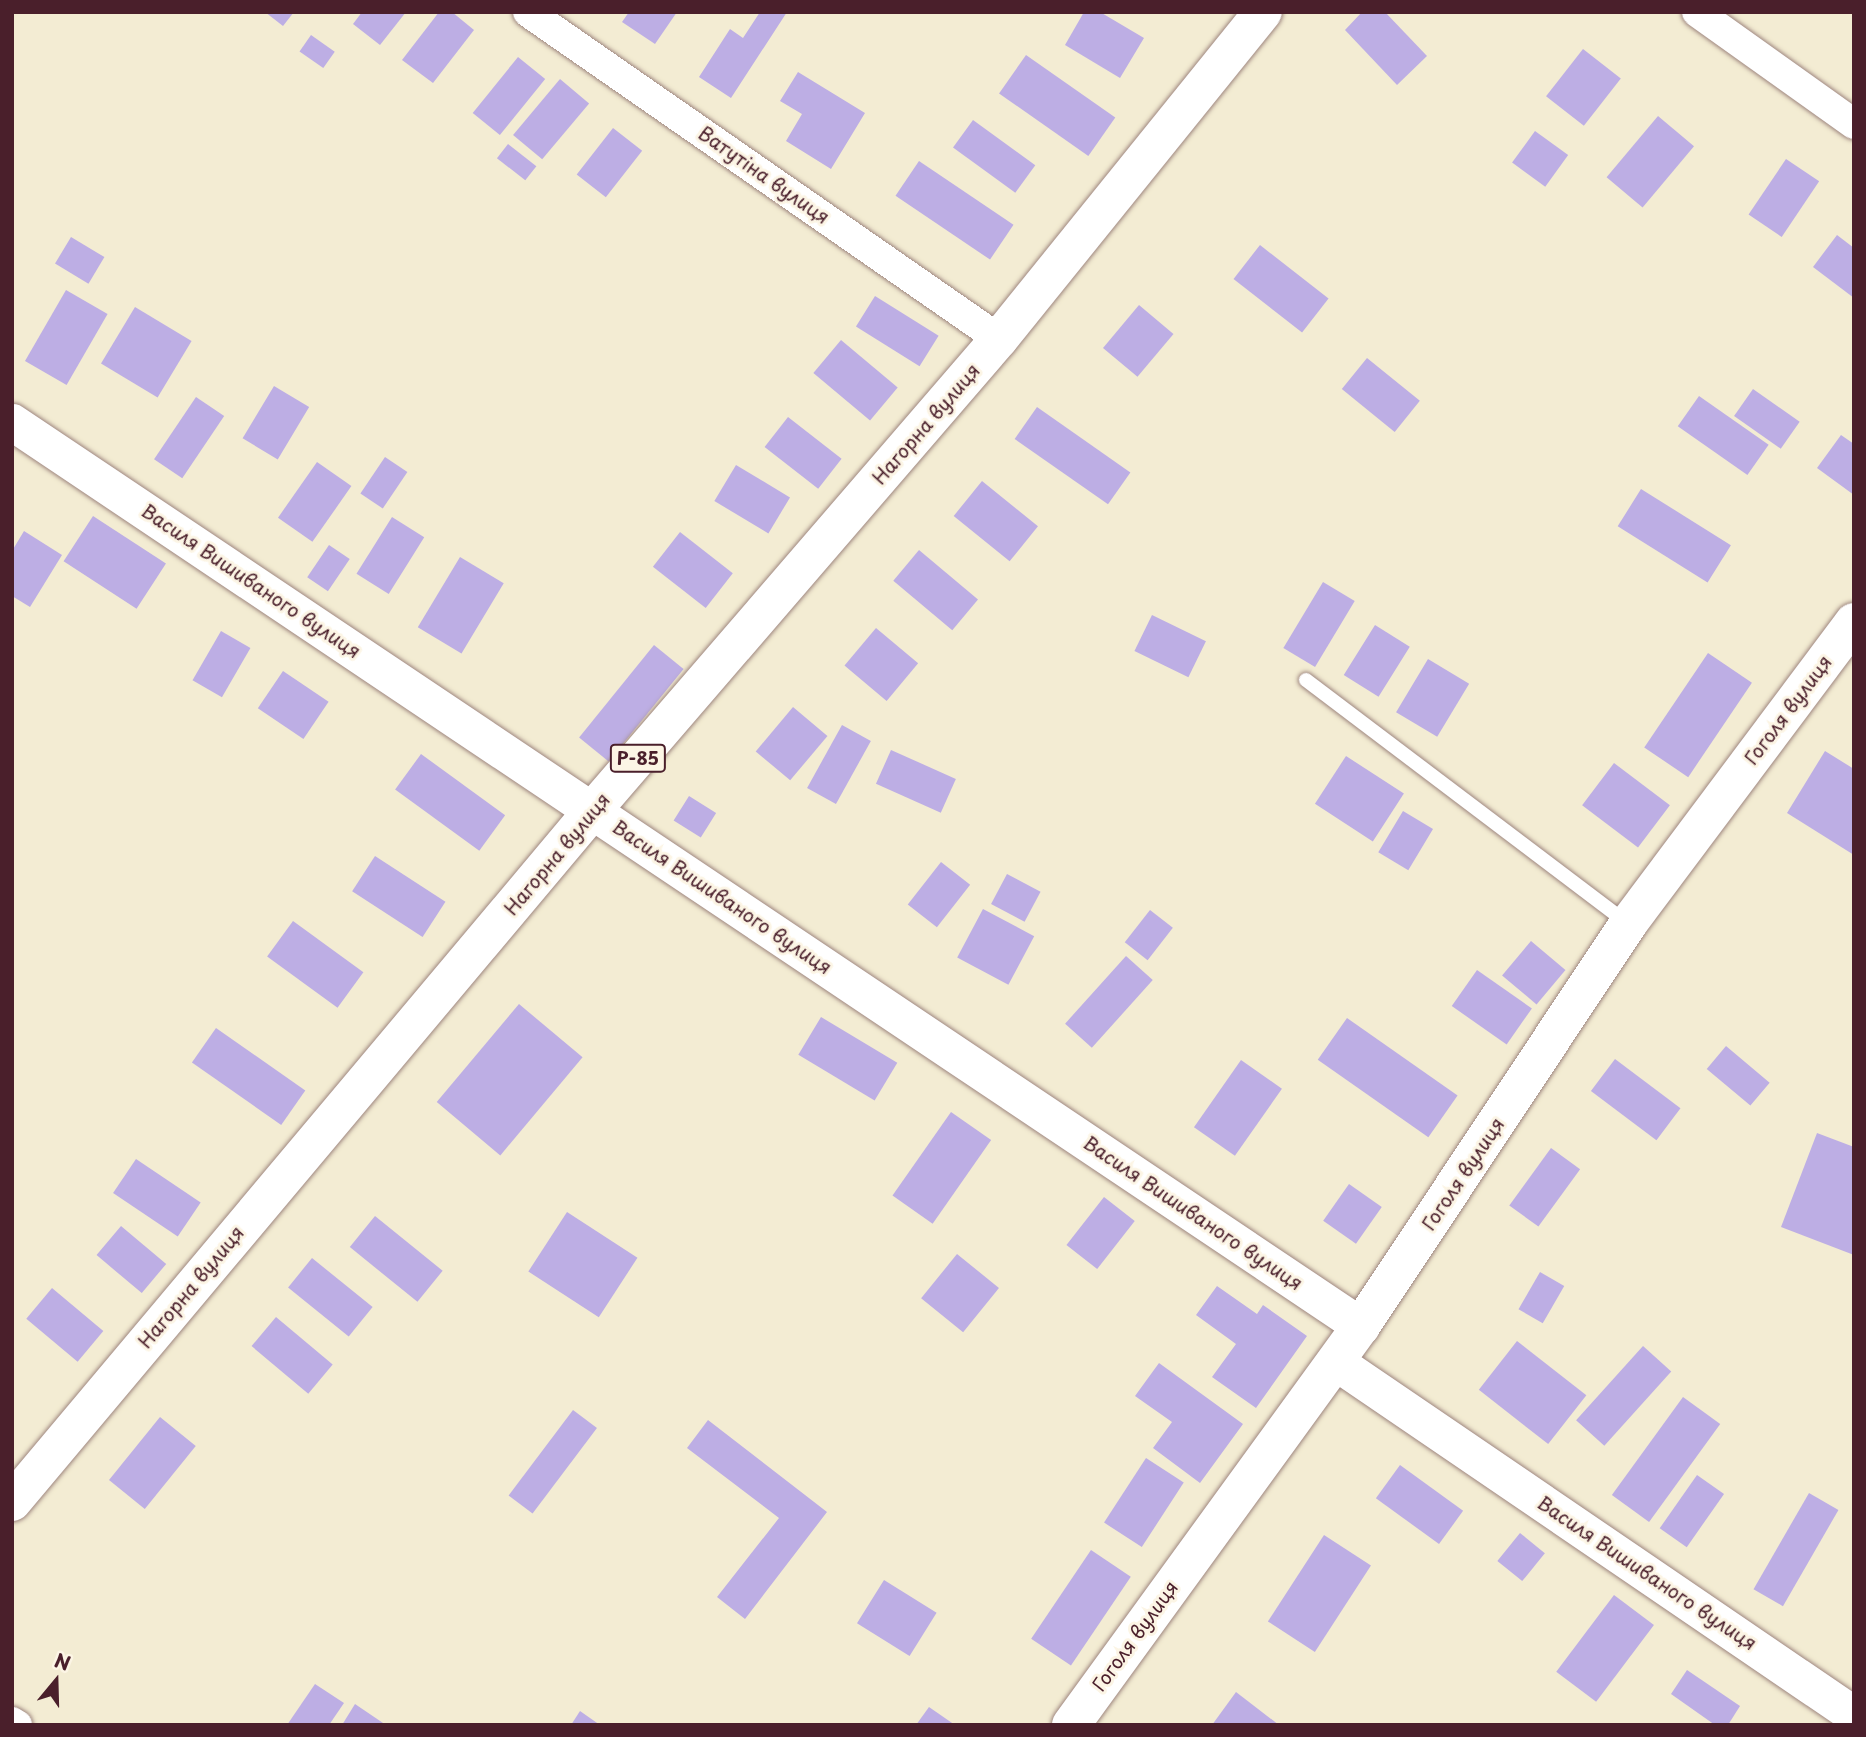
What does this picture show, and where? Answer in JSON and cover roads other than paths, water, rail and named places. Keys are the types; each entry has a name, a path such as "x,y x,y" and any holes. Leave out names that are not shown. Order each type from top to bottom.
{"main road":[{"name":"Нагорна вулиця","path":"12,1502 593,810 999,339 1263,12"},
{"name":"Гоголя вулиця","path":"1071,1725 1336,1362 1628,924 1854,622"}],"street":[{"name":"Ватутіна вулиця","path":"528,12 999,339"},
{"path":"1697,12 1854,124"},
{"name":"Василя Вишиваного вулиця","path":"12,422 1361,1326"},
{"name":"Василя Вишиваного вулиця","path":"1336,1362 1854,1715"}],"lane":[{"path":"1306,680 1628,924"}]}
